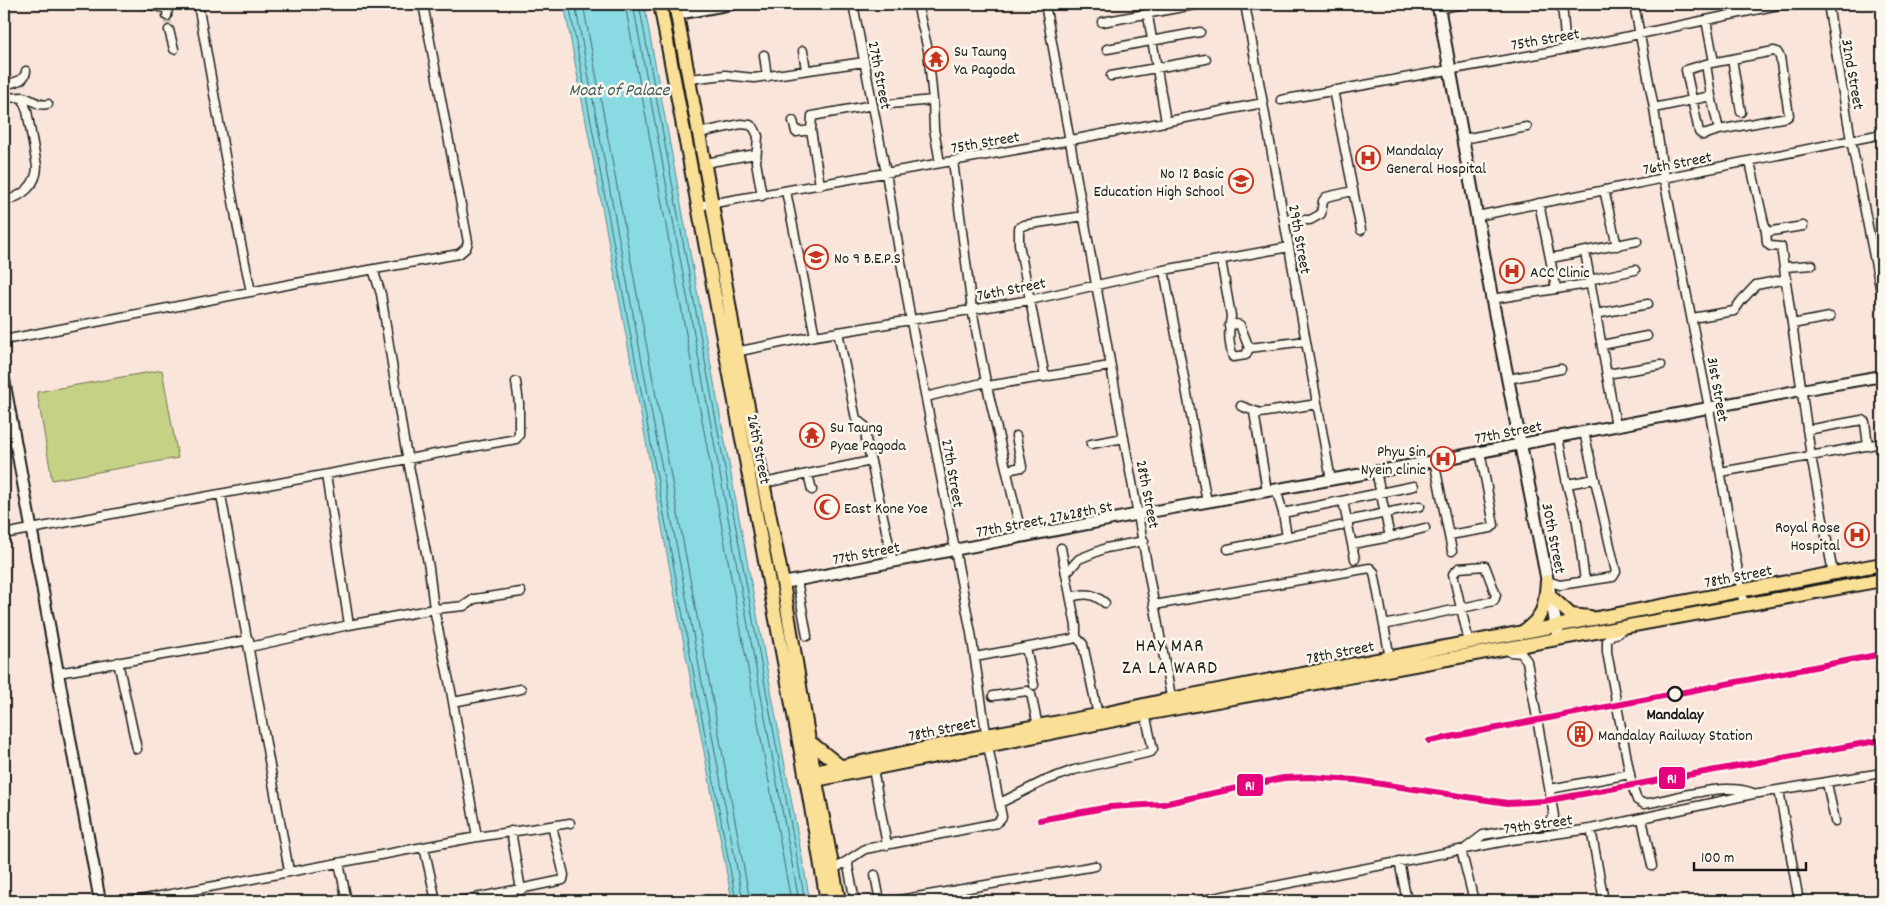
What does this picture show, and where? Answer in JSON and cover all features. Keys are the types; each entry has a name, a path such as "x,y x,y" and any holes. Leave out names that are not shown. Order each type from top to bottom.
{"main road":[{"name":"26th Street","path":"660,4 698,206 731,352 764,482 810,742 810,777 839,901"},
{"name":"30th Street","path":"1439,6 1492,299 1558,633"},
{"name":"26th Street","path":"676,9 712,204 731,352 810,777 827,901"},
{"name":"78th Street","path":"810,777 840,766 1145,714 1172,704 1390,658 1521,633 1558,633 1594,619 1882,564"},
{"name":"78th Street","path":"810,777 873,769 1038,726 1443,660 1558,633 1673,618 1882,580"},
{"path":"1521,633 1539,618 1545,602 1547,581"},
{"path":"1550,596 1571,615 1594,619"},
{"path":"810,742 840,766"}],"street":[{"path":"145,4 169,9"},
{"path":"198,4 250,292"},
{"path":"4,340 250,292 460,254 464,251 468,245 423,4"},
{"path":"676,9 732,4"},
{"name":"27th Street","path":"833,870 861,850 997,823 1002,817 987,740 975,657 910,321 886,173 853,4"},
{"path":"918,4 928,50 934,129 940,163"},
{"name":"28th Street","path":"1046,4 1172,704"},
{"path":"1146,4 1166,122"},
{"path":"1102,22 1199,4"},
{"name":"29th Street","path":"1244,4 1331,480"},
{"path":"1439,6 1462,4"},
{"path":"1562,4 1566,48"},
{"path":"1634,4 1639,33"},
{"name":"75th Street","path":"1281,100 1566,48 1578,51 1639,33 1706,20 1747,7 1783,4"},
{"name":"32nd Street","path":"1828,4 1851,140 1880,268 1882,297"},
{"path":"1706,20 1711,96 1719,130"},
{"path":"169,30 174,49"},
{"path":"1107,49 1200,32"},
{"name":"31st Street","path":"1639,33 1654,108 1664,178 1721,472 1744,605"},
{"path":"803,51 806,70"},
{"path":"1774,51 1778,52 1790,114 1787,117 1700,134 1686,70 1732,59 1774,51"},
{"path":"764,55 767,77"},
{"path":"1111,76 1206,59"},
{"path":"1732,59 1741,112"},
{"path":"689,79 724,76 767,77 864,62"},
{"path":"4,85 22,80 26,71"},
{"path":"1333,90 1361,230"},
{"path":"1654,108 1711,96"},
{"path":"4,201 20,196 27,190 37,173 34,148 22,97"},
{"path":"4,98 22,97 41,106 48,104"},
{"path":"890,104 933,100"},
{"name":"75th Street","path":"698,206 1071,140 1262,103"},
{"path":"820,185 811,130 812,116 873,105"},
{"path":"793,121 796,132 811,130"},
{"path":"699,132 741,124 750,125 758,136 756,154 762,196"},
{"path":"1463,139 1527,128"},
{"name":"76th Street","path":"1477,216 1882,134"},
{"path":"705,163 756,154"},
{"path":"953,161 972,309 986,384 1022,537"},
{"path":"1750,162 1768,245 1781,247 1811,456 1833,572"},
{"path":"1604,190 1617,246"},
{"path":"786,191 815,336"},
{"path":"1284,220 1316,218 1321,214 1323,201 1326,197 1353,191"},
{"path":"1539,203 1556,288"},
{"path":"1044,377 1019,244 1019,228 1024,225 1084,216"},
{"path":"1766,232 1803,226"},
{"path":"1551,258 1637,241"},
{"name":"76th Street","path":"731,352 1030,300 1164,270 1289,246"},
{"path":"1585,252 1616,426"},
{"path":"1220,260 1231,316 1228,326 1228,338 1233,356 1246,355 1249,348 1240,325 1228,326"},
{"path":"1785,267 1812,264"},
{"path":"373,269 381,294 408,459 429,568 434,609 477,837"},
{"path":"1164,270 1207,502"},
{"path":"1492,299 1588,284 1635,270"},
{"path":"1692,318 1734,311 1740,301 1756,285 1787,279"},
{"path":"1596,314 1648,304"},
{"path":"1792,324 1830,316"},
{"path":"838,332 856,419 866,427 871,461 893,562"},
{"path":"1602,344 1647,336"},
{"path":"1249,348 1306,340"},
{"path":"1607,374 1661,365"},
{"path":"926,397 986,384 1110,366"},
{"path":"1508,379 1561,369"},
{"name":"77th Street","path":"1139,514 1376,472 1882,376"},
{"path":"4,380 100,901"},
{"path":"4,534 516,439 519,435 519,403 516,382"},
{"path":"1241,406 1254,412 1266,412 1317,404"},
{"path":"1254,412 1272,490 1283,513 1286,536"},
{"path":"1807,430 1862,420 1865,422 1868,446"},
{"path":"1547,581 1560,585 1613,576 1616,572 1584,432"},
{"path":"1007,470 1022,468 1016,436"},
{"path":"1558,437 1577,522 1586,581"},
{"path":"1091,444 1124,438"},
{"path":"1721,472 1882,443"},
{"path":"1449,535 1493,527 1480,451"},
{"path":"1434,460 1452,550"},
{"path":"764,482 871,461"},
{"path":"1376,472 1390,537"},
{"path":"808,474 812,490"},
{"path":"326,475 349,625"},
{"path":"1567,484 1595,479"},
{"path":"1283,513 1414,486"},
{"path":"221,495 289,871"},
{"path":"1343,501 1343,524 1352,544 1355,559"},
{"path":"1228,549 1420,506"},
{"name":"77th Street, 27&28th St","path":"954,551 1139,514"},
{"path":"1352,544 1425,528"},
{"path":"1066,573 1079,559 1106,548 1144,541"},
{"path":"1061,548 1076,637 1083,644 1098,715"},
{"name":"77th Street","path":"782,583 954,551"},
{"path":"1384,626 1461,609 1494,601 1496,598 1485,566 1473,566 1455,570 1453,574 1461,609 1469,642"},
{"path":"1154,605 1370,568 1374,572 1390,658"},
{"path":"797,580 807,636"},
{"path":"58,673 118,662 249,643 434,609 464,606 474,599 521,592"},
{"path":"1070,596 1086,593 1097,596 1105,603"},
{"path":"1673,618 1667,622 1612,635 1606,641 1635,797 1641,803 1650,803 1720,790 1743,790 1753,794"},
{"path":"975,657 1076,637"},
{"path":"1026,648 1034,685"},
{"path":"1443,660 1451,661 1518,652 1526,657 1554,812 1552,820 1546,824 1483,835 1463,849 1474,901"},
{"path":"118,662 137,749"},
{"path":"453,702 521,689"},
{"path":"993,696 1027,691 1032,694 1038,726"},
{"path":"1000,803 1044,781 1074,770 1151,752 1153,749 1145,714"},
{"path":"873,769 887,845"},
{"name":"79th Street","path":"1198,901 1511,840 1591,829 1753,794 1882,773"},
{"path":"1550,789 1630,774"},
{"path":"1827,783 1835,821"},
{"path":"1779,790 1799,901"},
{"path":"1642,819 1652,866"},
{"path":"134,901 477,837 570,823"},
{"path":"461,901 560,882 565,878 552,826"},
{"path":"1591,829 1604,901"},
{"path":"511,832 521,890"},
{"path":"424,847 436,901"},
{"path":"849,860 848,866 855,901"},
{"path":"1399,861 1407,901"},
{"path":"339,863 347,901"},
{"path":"894,901 1095,866"},
{"path":"875,875 880,901"}],"green space":[{"path":"162,370 178,458 52,480 37,392"}],"water":[{"name":"Moat of Palace","path":"564,4 644,4 810,901 732,901"}],"tunnel":[{"path":"167,16 169,30"}],"transit line":[{"name":"R1","path":"1429,741 1882,654"},
{"name":"R1","path":"1040,820 1109,807 1163,804 1283,778 1310,777 1355,780 1507,803 1544,801 1882,740"}],"place":[{"name":"Su Taung Ya Pagoda","path":"936,59"},
{"name":"Mandalay General Hospital","path":"1368,158"},
{"name":"No 12 Basic Education High School","path":"1241,181"},
{"name":"No 9 B.E.P.S","path":"816,257"},
{"name":"ACC Clinic","path":"1512,271"},
{"name":"Su Taung Pyae Pagoda","path":"812,435"},
{"name":"Phyu Sin Nyein clinic","path":"1443,459"},
{"name":"East Kone Yoe","path":"827,507"},
{"name":"Royal Rose Hospital","path":"1857,535"},
{"name":"Mandalay","path":"1675,694"},
{"name":"Mandalay Railway Station","path":"1580,734"}],"district":[{"name":"HAY MAR ZA LA WARD","path":"1170,655"}]}
